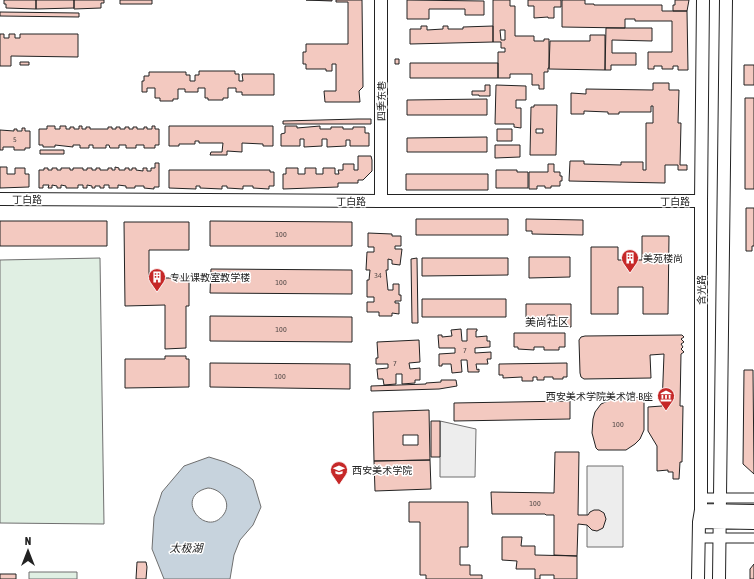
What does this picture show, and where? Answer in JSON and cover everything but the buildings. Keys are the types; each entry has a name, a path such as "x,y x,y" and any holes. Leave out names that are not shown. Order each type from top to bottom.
{"main road":[{"name":"四季东巷","path":"381,0 381,201"},
{"name":"含光路","path":"698,579 699,522 701,504 701,201 703,0"},
{"path":"719,579 726,0"},
{"name":"丁白路","path":"0,199 701,201"},
{"path":"701,504 719,504 754,511"},
{"path":"699,522 754,523"}],"street":[{"path":"719,504 754,498"},
{"path":"699,538 754,538"}],"green space":[{"path":"100,258 104,524 0,523 0,260"},
{"path":"29,572 77,572 77,579 29,579"}],"shaded area":[{"path":"440,421 476,429 475,477 440,477"},
{"path":"587,466 623,466 623,547 587,547"}],"water":[{"name":"太极湖","path":"209,457 240,469 253,480 261,507 253,525 240,540 234,555 230,579 164,579 152,549 154,517 162,492 184,466","holes":["208,488 213,489 224,497 227,505 224,514 217,521 209,522 196,514 192,507 193,499 198,492"]}],"place":[{"name":"美苑楼尚","path":"630,273"},
{"name":"专业课教室教学楼","path":"157,292"},
{"name":"西安美术学院美术馆-B座","path":"666,411"},
{"name":"西安美术学院","path":"339,485"}],"district":[{"name":"美尚社区","path":"547,322"}]}
